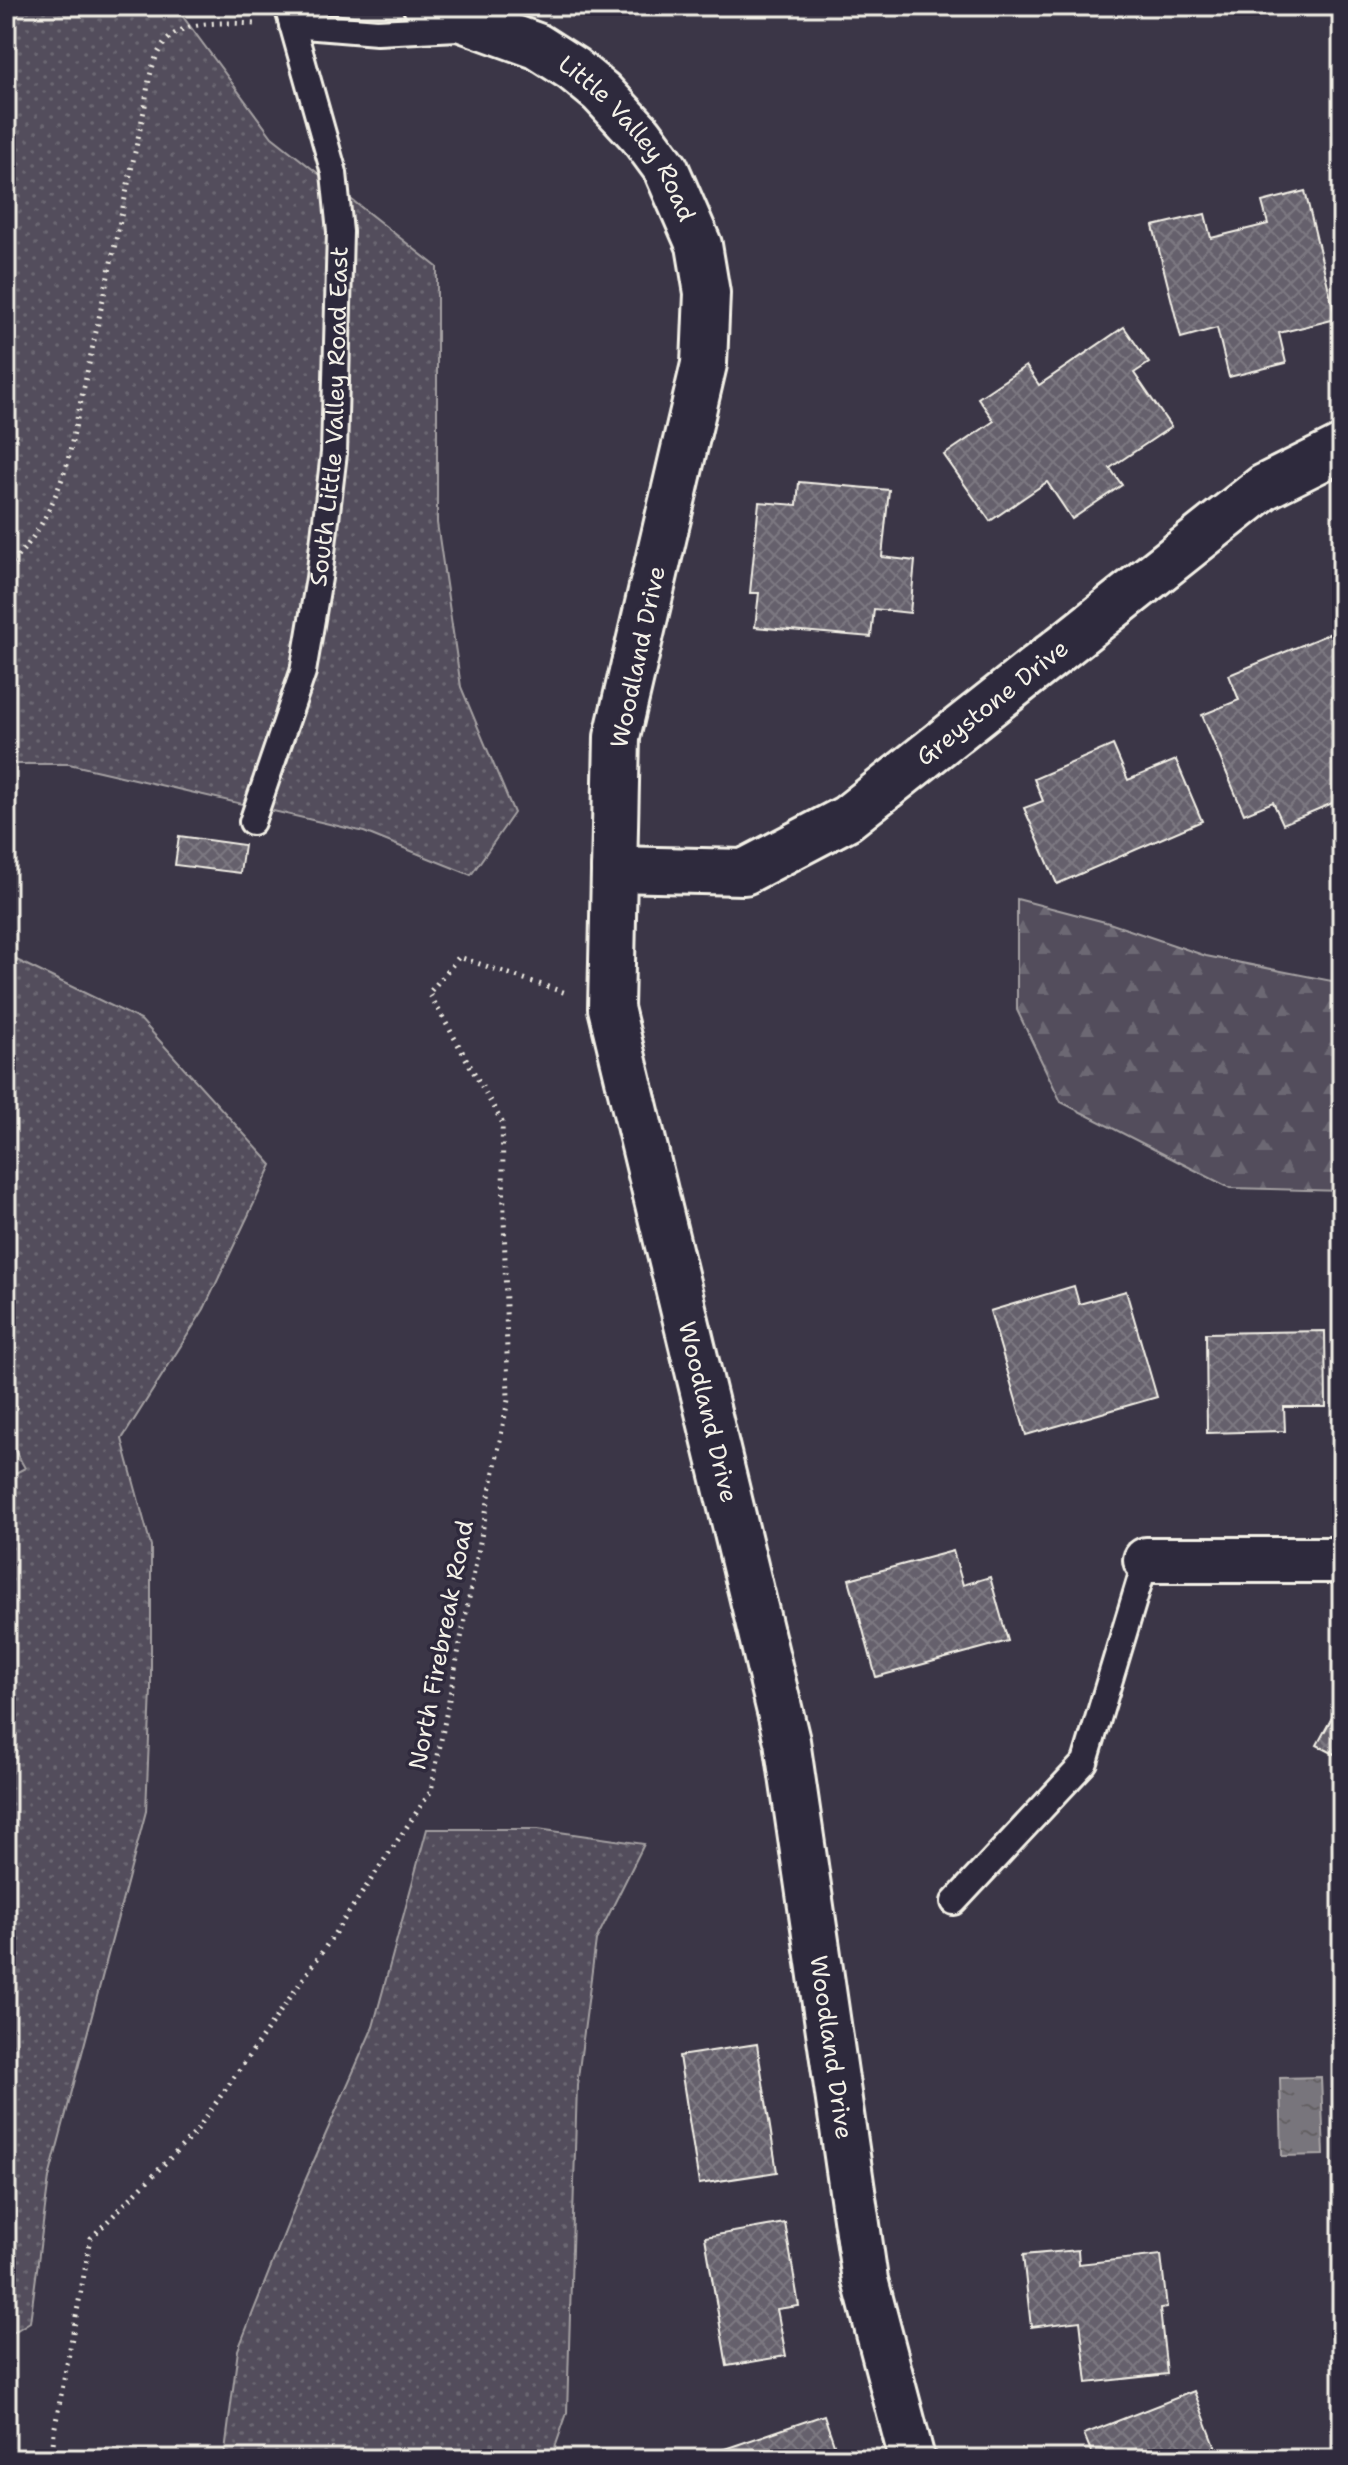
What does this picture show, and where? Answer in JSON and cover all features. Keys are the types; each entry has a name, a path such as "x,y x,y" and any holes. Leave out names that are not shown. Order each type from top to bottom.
{"street":[{"name":"Little Valley Road","path":"426,6 537,46 601,92 641,135 666,169 699,245 707,293 704,364"},
{"name":"Woodland Drive","path":"704,364 617,737 611,1008 787,1741 865,2280 912,2459"},
{"name":"Greystone Drive","path":"614,869 744,872 847,818 1264,487 1342,448"},
{"path":"1146,1560 1342,1560"}],"lane":[{"path":"290,16 377,32 484,27"},
{"name":"South Little Valley Road East","path":"252,822 303,672 319,578 334,453 340,232 334,173 290,16"},
{"path":"954,1902 1085,1762 1146,1560"}],"path":[{"path":"6,568 26,549 50,512 67,465 145,106 149,72 155,56 178,31 196,23 290,16"},
{"name":"North Firebreak Road","path":"52,2459 54,2432 91,2238 194,2134 431,1791 508,1400 502,1122 429,993 459,957 611,1008"}],"green space":[{"path":"6,6 175,6 272,137 437,267 437,523 461,687 514,813 471,875 364,832 69,764 6,764"},
{"path":"1017,899 1109,923 1206,956 1342,983 1342,1191 1230,1188 1061,1102 1017,1010"},
{"path":"6,955 141,1020 272,1165 204,1309 122,1439 151,1546 151,1690 146,1811 49,2178 30,2322 6,2337 6,1478 25,1468 6,1435"},
{"path":"427,1829 538,1829 644,1844 596,1940 577,2085 567,2413 551,2459 224,2459 238,2350 305,2181 373,2027"}],"water":[{"path":"1321,2077 1324,2155 1282,2156 1280,2078"}],"building":[{"path":"1305,191 1336,319 1279,333 1286,363 1229,377 1217,328 1181,338 1153,226 1205,214 1211,238 1268,224 1262,202"},
{"path":"1124,327 1149,363 1134,373 1171,427 1110,468 1122,485 1072,519 1047,482 990,521 944,455 994,421 978,398 1026,366 1039,385"},
{"path":"799,482 889,490 882,557 915,561 910,613 874,609 871,637 755,627 759,593 750,593 759,502 797,505"},
{"path":"1336,631 1342,644 1342,799 1283,824 1273,802 1244,814 1202,715 1239,700 1229,675"},
{"path":"1113,745 1128,780 1176,760 1202,821 1057,884 1024,808 1043,801 1034,779"},
{"path":"179,836 244,845 240,873 175,865"},
{"path":"1074,1286 1079,1304 1126,1291 1157,1397 1026,1435 990,1311"},
{"path":"1325,1331 1326,1407 1284,1407 1285,1431 1207,1433 1206,1333"},
{"path":"953,1551 963,1585 990,1577 1008,1641 876,1677 849,1579"},
{"path":"1342,1699 1342,1758 1317,1745"},
{"path":"757,2044 777,2172 699,2184 679,2056"},
{"path":"785,2223 799,2306 777,2309 786,2356 727,2366 705,2237"},
{"path":"1078,2250 1079,2264 1161,2255 1167,2308 1160,2309 1167,2374 1087,2383 1080,2321 1031,2327 1023,2255"},
{"path":"1194,2391 1220,2459 1094,2459 1084,2434"},
{"path":"824,2415 839,2459 718,2459 716,2452"}]}
